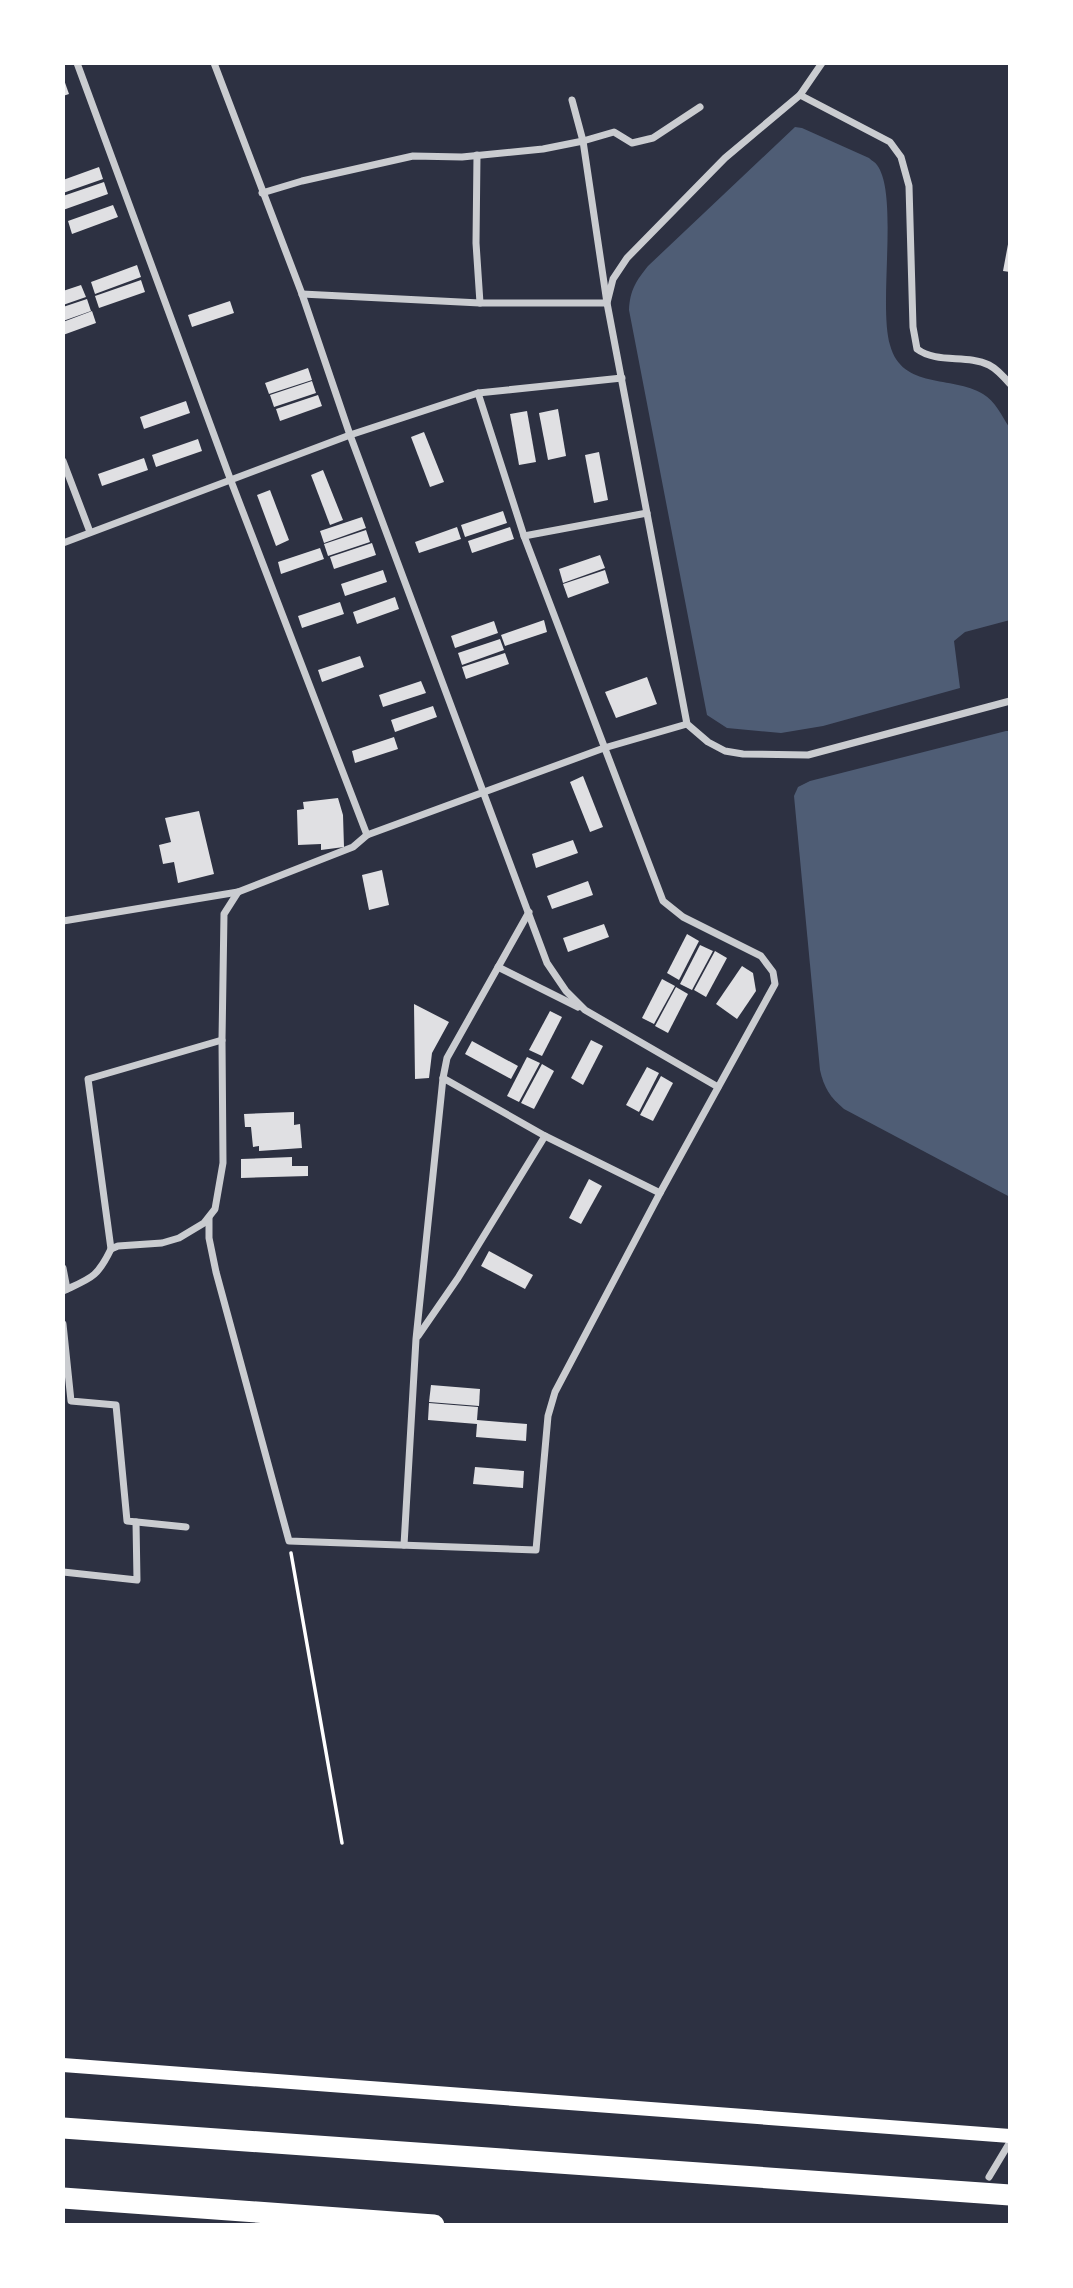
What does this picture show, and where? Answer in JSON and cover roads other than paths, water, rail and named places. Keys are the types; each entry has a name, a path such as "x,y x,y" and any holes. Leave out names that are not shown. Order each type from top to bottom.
{"highway":[{"path":"63,2128 1010,2195"},
{"path":"63,2198 434,2225"}],"main road":[{"path":"63,2065 1010,2136"}],"street":[{"path":"77,63 231,481 367,835"},
{"path":"214,63 302,294 350,435 486,793 547,963 566,991 584,1010"},
{"path":"607,303 613,279 627,258 725,158 800,95 822,63"},
{"path":"800,95 890,142 901,157 909,186 912,327 917,349 923,354 982,363 995,369 1010,384"},
{"path":"572,100 583,141 607,303 687,724 708,743 725,751 743,754 808,755 1010,701"},
{"path":"262,193 302,181 413,156 477,155 543,149 614,132 632,143 653,138 700,107"},
{"path":"477,155 476,243 480,303"},
{"path":"302,294 480,303 607,303"},
{"path":"63,543 350,435 478,393 622,378"},
{"path":"209,1218 209,1238 216,1272 289,1541 536,1550 548,1416 555,1392 775,984 773,972 761,956 683,917 663,901 524,536 478,393"},
{"path":"63,461 90,532"},
{"path":"524,536 647,513"},
{"path":"63,921 238,892 353,847 367,835 604,748 687,724"},
{"path":"111,1249 179,1238 209,1218 215,1209 222,1170 224,914 238,892"},
{"path":"404,1545 416,1339 447,1058 529,912"},
{"path":"498,967 584,1010 718,1087"},
{"path":"63,1268 65,1290 95,1276 101,1270 111,1249 88,1079 222,1040"},
{"path":"443,1079 545,1136 660,1193"},
{"path":"416,1339 458,1278 545,1136"},
{"path":"63,1324 71,1401 116,1405 127,1521 186,1527"},
{"path":"63,1572 137,1580 136,1522"},
{"path":"989,2177 1010,2142"}],"water":[{"path":"795,127 869,158 877,165 887,200 887,327 896,359 905,369 917,375 971,388 983,394 995,405 1009,427 1010,620 965,632 954,641 960,688 823,726 781,733 727,728 707,715 629,310 634,286 648,266"},
{"path":"1010,731 1010,1197 844,1109 826,1087 820,1070 794,796 798,787 810,781"}]}
